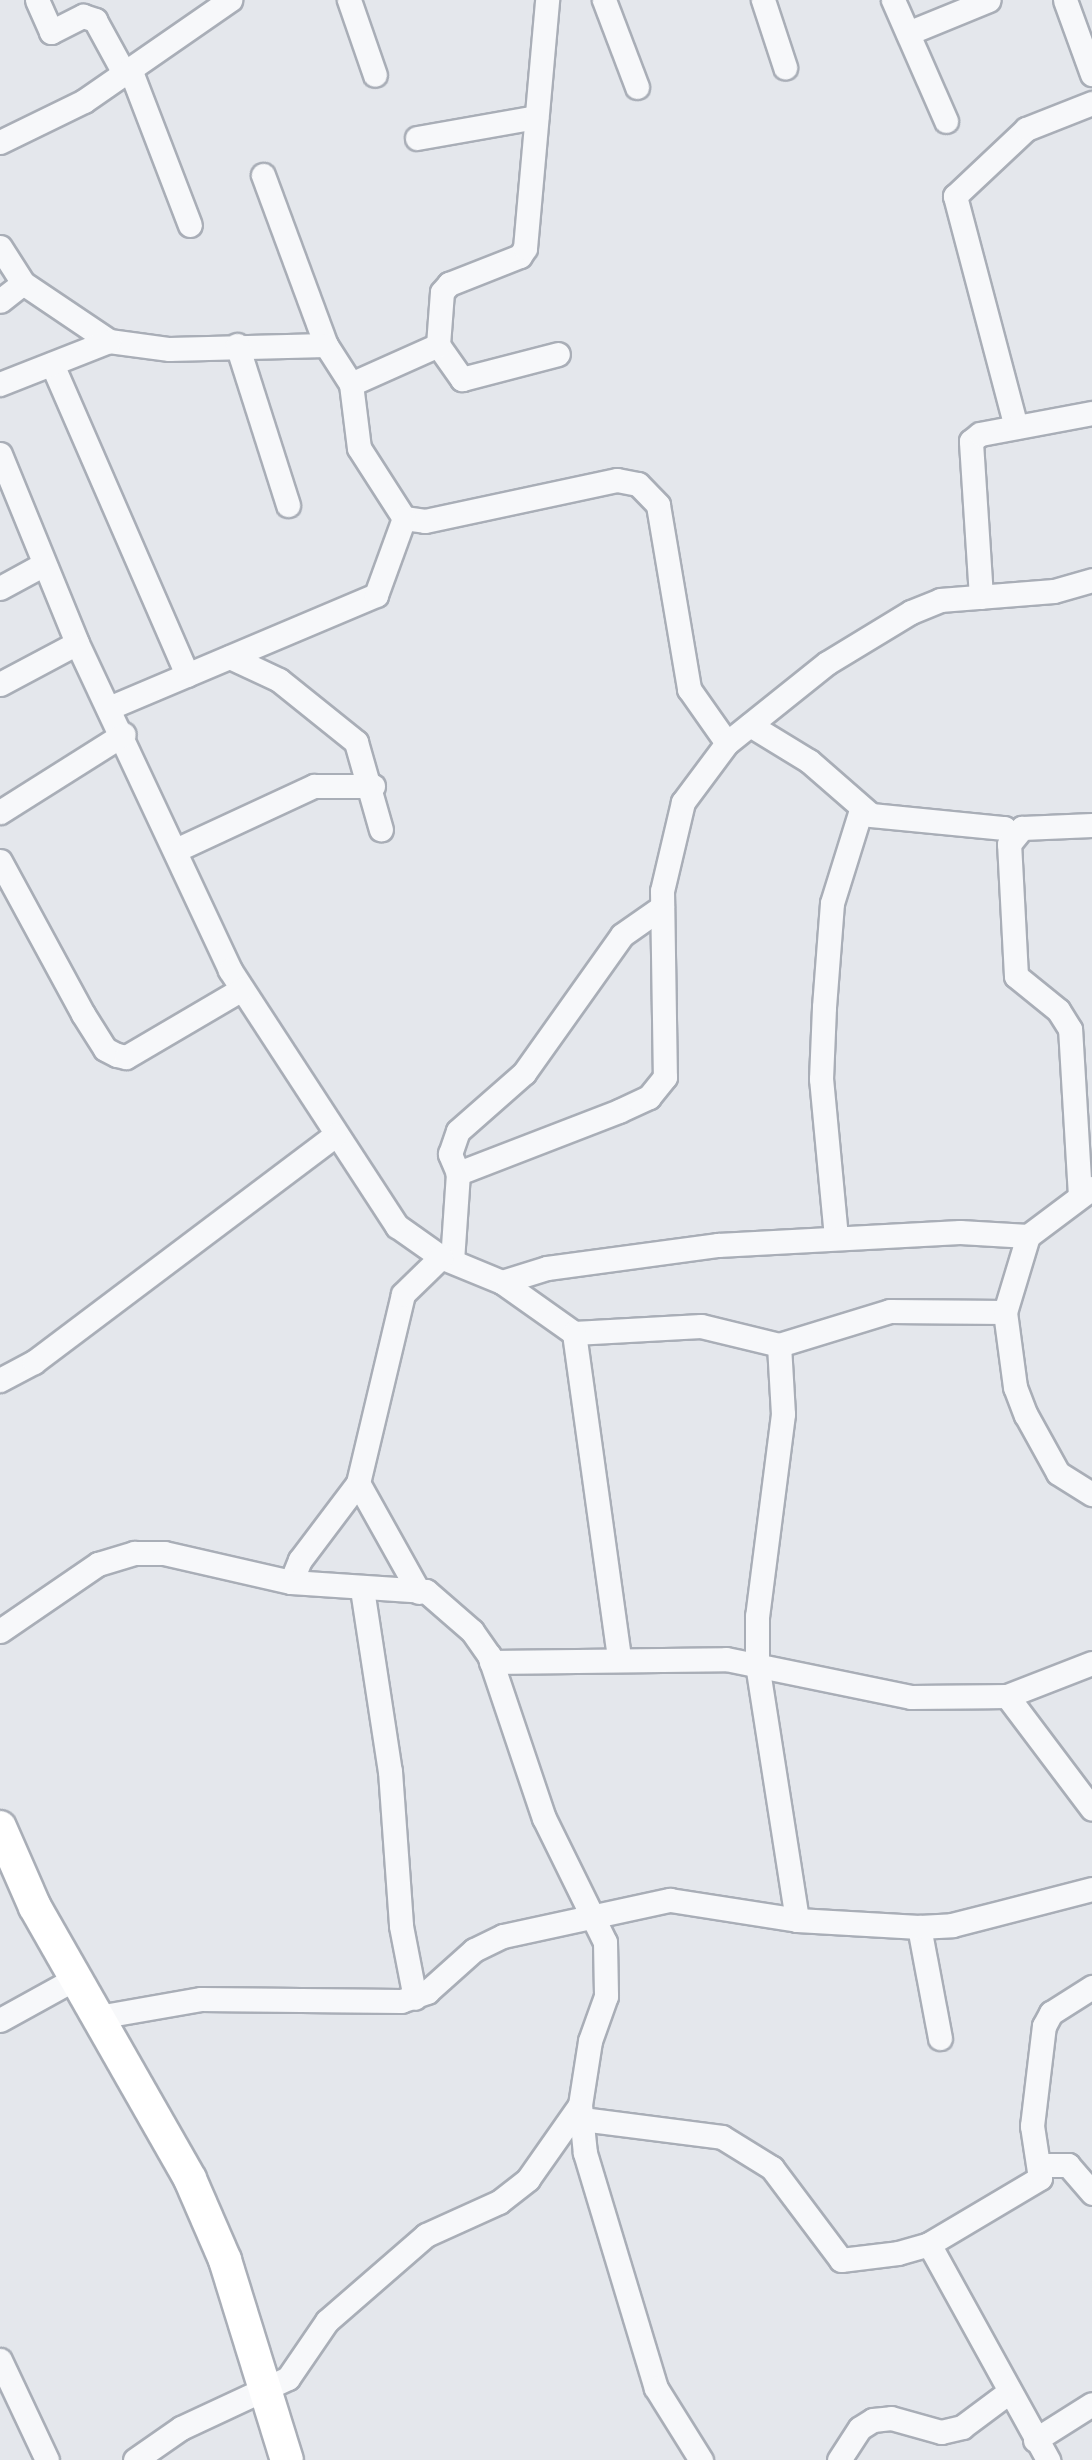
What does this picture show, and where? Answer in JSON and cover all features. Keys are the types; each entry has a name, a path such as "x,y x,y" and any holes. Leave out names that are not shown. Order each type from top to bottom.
{"main road":[{"path":"0,1827 76,1978 190,2179 267,2387 287,2460"}],"street":[{"path":"37,0 51,32 83,16 95,20 127,71 190,225"},
{"path":"349,0 374,75"},
{"path":"547,0 525,248 520,256 449,284 442,292 438,345 462,379 558,354"},
{"path":"604,0 637,87"},
{"path":"764,0 785,67"},
{"path":"893,0 946,121"},
{"path":"908,33 989,0"},
{"path":"1065,0 1092,74"},
{"path":"0,142 84,101 215,4"},
{"path":"1016,427 955,196 1026,129 1092,103"},
{"path":"417,138 536,117"},
{"path":"263,175 326,345 351,384 359,448 404,518 425,521 617,480 638,484 658,505 689,689 727,743"},
{"path":"0,247 23,283 109,341 169,349 237,345 326,345"},
{"path":"0,301 23,283"},
{"path":"0,384 109,341"},
{"path":"237,345 288,505"},
{"path":"351,384 438,345"},
{"path":"52,364 187,675"},
{"path":"981,597 971,441 1016,427 1092,413"},
{"path":"0,454 77,643 124,734 242,989 386,1214 447,1259 502,1282 574,1333 701,1326 779,1345 890,1311 1004,1312"},
{"path":"111,707 376,595 404,518"},
{"path":"0,588 44,564"},
{"path":"458,1173 659,1089 666,1065 662,906 683,802 727,743 827,663 911,612 940,600 981,597 1092,580"},
{"path":"0,684 77,643"},
{"path":"230,657 279,680 335,720 356,742 373,786 381,830"},
{"path":"750,724 809,761 861,810 1004,828 1012,835 1014,970 1070,1029 1086,1192 1028,1236 1004,1312 1015,1387 1030,1424 1058,1473 1092,1494"},
{"path":"0,812 124,734"},
{"path":"178,849 314,786 373,786"},
{"path":"835,1237 821,1079 824,1007 832,903 861,810"},
{"path":"1012,835 1022,828 1092,825"},
{"path":"0,861 83,1014 105,1049 126,1057 242,989"},
{"path":"291,1582 300,1560 358,1483 403,1294 447,1259 458,1173 450,1154 458,1131 524,1073 628,929 662,906"},
{"path":"0,1380 34,1362 335,1135"},
{"path":"502,1282 587,1262 835,1237 960,1232 1028,1236"},
{"path":"574,1333 619,1658"},
{"path":"779,1345 783,1414 757,1616 757,1664 797,1920"},
{"path":"358,1483 419,1592"},
{"path":"0,1631 98,1564 134,1553 164,1553 291,1582 419,1592 450,1607 491,1662 544,1818 606,1941 606,1996 590,2041 581,2112 615,2269 656,2388 701,2460"},
{"path":"362,1589 415,1998"},
{"path":"491,1662 619,1658 757,1664 911,1697 1007,1696 1092,1663"},
{"path":"1007,1696 1092,1809"},
{"path":"98,2017 201,1999 383,2004 415,1998 488,1942 670,1900 797,1920 919,1927 952,1925 1092,1889"},
{"path":"919,1927 940,2038"},
{"path":"0,2020 76,1978"},
{"path":"581,2112 696,2130 747,2150 772,2168 841,2260 929,2244 1032,2186 1040,2165 1032,2126 1044,2026 1051,2013 1092,1987"},
{"path":"135,2460 181,2428 297,2371 327,2321 426,2235 499,2202 528,2179 581,2112"},
{"path":"1040,2165 1068,2165 1092,2193"},
{"path":"929,2244 1048,2460"},
{"path":"0,2360 47,2460"},
{"path":"839,2460 860,2428 873,2420 891,2418 941,2432 962,2427 1009,2392"},
{"path":"1035,2440 1092,2404"}]}
